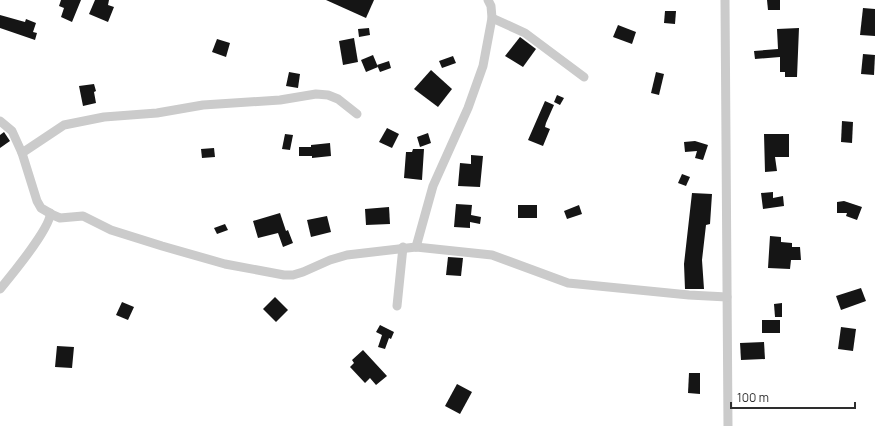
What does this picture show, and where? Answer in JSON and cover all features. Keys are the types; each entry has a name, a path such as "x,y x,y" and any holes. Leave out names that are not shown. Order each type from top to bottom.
{"street":[{"path":"416,247 435,180 468,108 483,66 492,18 491,6 488,0"},
{"path":"725,0 728,426"},
{"path":"492,18 525,33 584,77"},
{"path":"22,153 64,125 104,117 157,114 203,105 280,100 316,94 328,95 338,99 357,114"},
{"path":"0,121 12,131 22,153 37,201 41,208 60,218 83,216 111,230 225,264 293,276 330,260 347,255 403,247 416,247 492,255 568,283 689,296 727,297"},
{"path":"0,289 41,234 48,222 50,213"},
{"path":"398,306 403,247"}],"building":[{"path":"61,0 81,0 72,22 61,17 64,8 59,6"},
{"path":"95,0 109,0 108,5 114,7 108,22 89,14"},
{"path":"326,0 374,0 366,18"},
{"path":"767,0 780,0 780,10 768,10"},
{"path":"863,8 875,9 875,36 860,35"},
{"path":"665,11 676,11 675,24 664,23"},
{"path":"0,15 25,22 26,19 36,23 33,32 37,33 35,40 0,28"},
{"path":"618,25 636,32 632,44 613,37"},
{"path":"369,28 370,35 359,37 358,29"},
{"path":"799,28 797,77 785,77 785,72 780,72 780,57 755,59 754,51 778,49 777,29"},
{"path":"520,37 536,49 523,67 505,56"},
{"path":"354,38 358,62 343,65 339,41"},
{"path":"217,39 230,43 226,57 212,52"},
{"path":"863,54 875,55 874,75 861,74"},
{"path":"373,55 378,67 366,72 361,60"},
{"path":"453,56 456,63 442,68 439,61"},
{"path":"389,61 391,68 380,72 377,65"},
{"path":"431,70 452,89 438,107 414,89"},
{"path":"289,72 300,74 298,88 286,86"},
{"path":"656,72 664,74 659,95 651,93"},
{"path":"94,84 96,91 94,92 96,103 83,106 79,86"},
{"path":"557,95 564,98 560,105 554,102"},
{"path":"545,101 554,105 546,123 545,127 550,129 543,146 528,140"},
{"path":"842,121 853,122 852,143 841,142"},
{"path":"387,128 399,134 392,148 379,142"},
{"path":"4,132 10,141 0,148 0,135"},
{"path":"428,133 431,143 420,147 417,137"},
{"path":"285,134 293,135 290,150 282,149"},
{"path":"764,134 789,134 789,157 775,157 777,171 765,172"},
{"path":"695,141 708,145 703,160 695,158 697,151 685,152 684,142"},
{"path":"330,143 331,156 312,158 312,156 299,156 299,147 311,147 311,145"},
{"path":"214,148 215,157 202,158 201,149"},
{"path":"413,149 424,149 422,180 404,178 406,152 412,152"},
{"path":"471,155 483,156 480,187 458,186 460,163 471,164"},
{"path":"682,174 690,177 686,186 678,183"},
{"path":"773,192 773,198 783,196 784,206 763,209 761,193"},
{"path":"692,193 712,194 710,224 706,225 702,260 704,289 685,289 684,264"},
{"path":"844,201 862,207 857,220 846,216 847,213 837,213 837,202"},
{"path":"456,204 472,205 471,215 481,217 480,224 470,222 470,228 454,227"},
{"path":"518,205 537,205 537,218 518,218"},
{"path":"579,205 582,214 567,219 564,211"},
{"path":"389,207 390,224 366,225 365,209"},
{"path":"280,213 286,231 288,230 293,243 283,247 278,233 258,238 253,221"},
{"path":"327,216 331,232 311,237 307,220"},
{"path":"225,224 228,230 217,234 214,228"},
{"path":"770,236 781,237 781,242 792,243 792,247 800,247 801,260 791,260 790,269 768,268"},
{"path":"448,257 463,258 461,276 446,275"},
{"path":"861,288 866,301 841,310 836,296"},
{"path":"275,297 288,310 276,322 263,309"},
{"path":"122,302 134,307 128,320 116,315"},
{"path":"782,303 782,317 775,317 774,304"},
{"path":"762,320 780,320 780,333 762,333"},
{"path":"380,325 394,332 391,339 389,338 385,349 378,347 382,335 376,332"},
{"path":"841,327 856,329 853,351 838,349"},
{"path":"764,342 765,359 741,360 740,343"},
{"path":"57,346 74,347 72,368 55,367"},
{"path":"363,350 387,376 376,385 370,378 365,383 350,367 354,363 352,360"},
{"path":"689,373 700,373 700,394 688,393"},
{"path":"457,384 472,392 460,414 445,406"}]}
